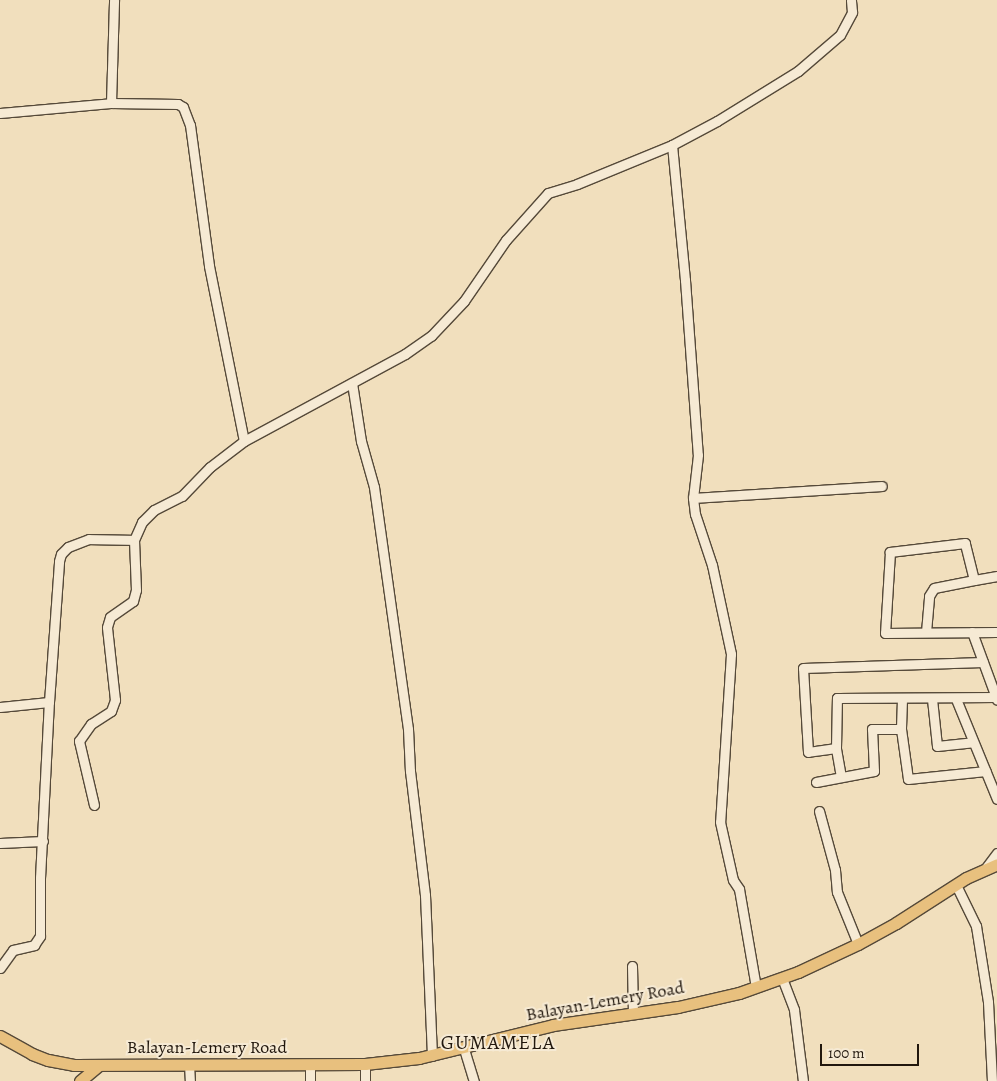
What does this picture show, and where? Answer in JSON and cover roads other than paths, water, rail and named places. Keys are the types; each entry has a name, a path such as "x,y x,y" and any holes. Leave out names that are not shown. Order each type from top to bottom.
{"main road":[{"name":"Balayan-Lemery Road","path":"0,1036 20,1048 48,1060 74,1065 365,1064 432,1056 553,1026 705,1002 756,987 782,978 858,944 896,923 956,885 997,864"},
{"path":"80,1081 99,1065"}],"street":[{"path":"111,104 114,0"},
{"path":"94,805 79,741 91,724 111,711 115,700 107,627 110,618 133,601 136,590 134,540 142,522 154,510 182,496 210,467 244,441 405,354 444,324 506,240 548,193 577,184 672,145 717,121 820,54 840,35 852,12 851,0"},
{"path":"0,113 111,104 178,104 187,114 209,266 244,441"},
{"path":"672,145 685,280 698,455 693,498 695,514 712,565 731,654 720,822 734,880 739,889 756,987"},
{"path":"352,383 361,442 374,486 408,729 410,771 425,895 432,1056"},
{"path":"693,498 882,486"},
{"path":"0,968 12,950 34,945 40,936 49,702 61,554 68,548 90,539 134,540"},
{"path":"974,580 965,542 890,552 885,633 997,632"},
{"path":"926,632 929,596 934,588 997,576"},
{"path":"840,777 836,748 837,698 997,699 972,632"},
{"path":"836,748 808,752 803,668 983,662"},
{"path":"902,699 901,729 908,779 986,771"},
{"path":"932,699 937,746 974,742"},
{"path":"956,699 997,799"},
{"path":"0,708 49,702"},
{"path":"816,782 874,771 872,729 901,729"},
{"path":"819,811 835,870 837,892 858,944"},
{"path":"0,844 43,841"},
{"path":"985,870 997,853"},
{"path":"956,885 976,926 988,1002 992,1081"},
{"path":"632,966 633,1013"},
{"path":"782,978 794,1010 803,1081"},
{"path":"464,1049 474,1081"},
{"path":"189,1064 190,1081"},
{"path":"365,1064 366,1081"},
{"path":"310,1065 310,1081"}],"district":[{"name":"GUMAMELA","path":"498,1042"}]}
